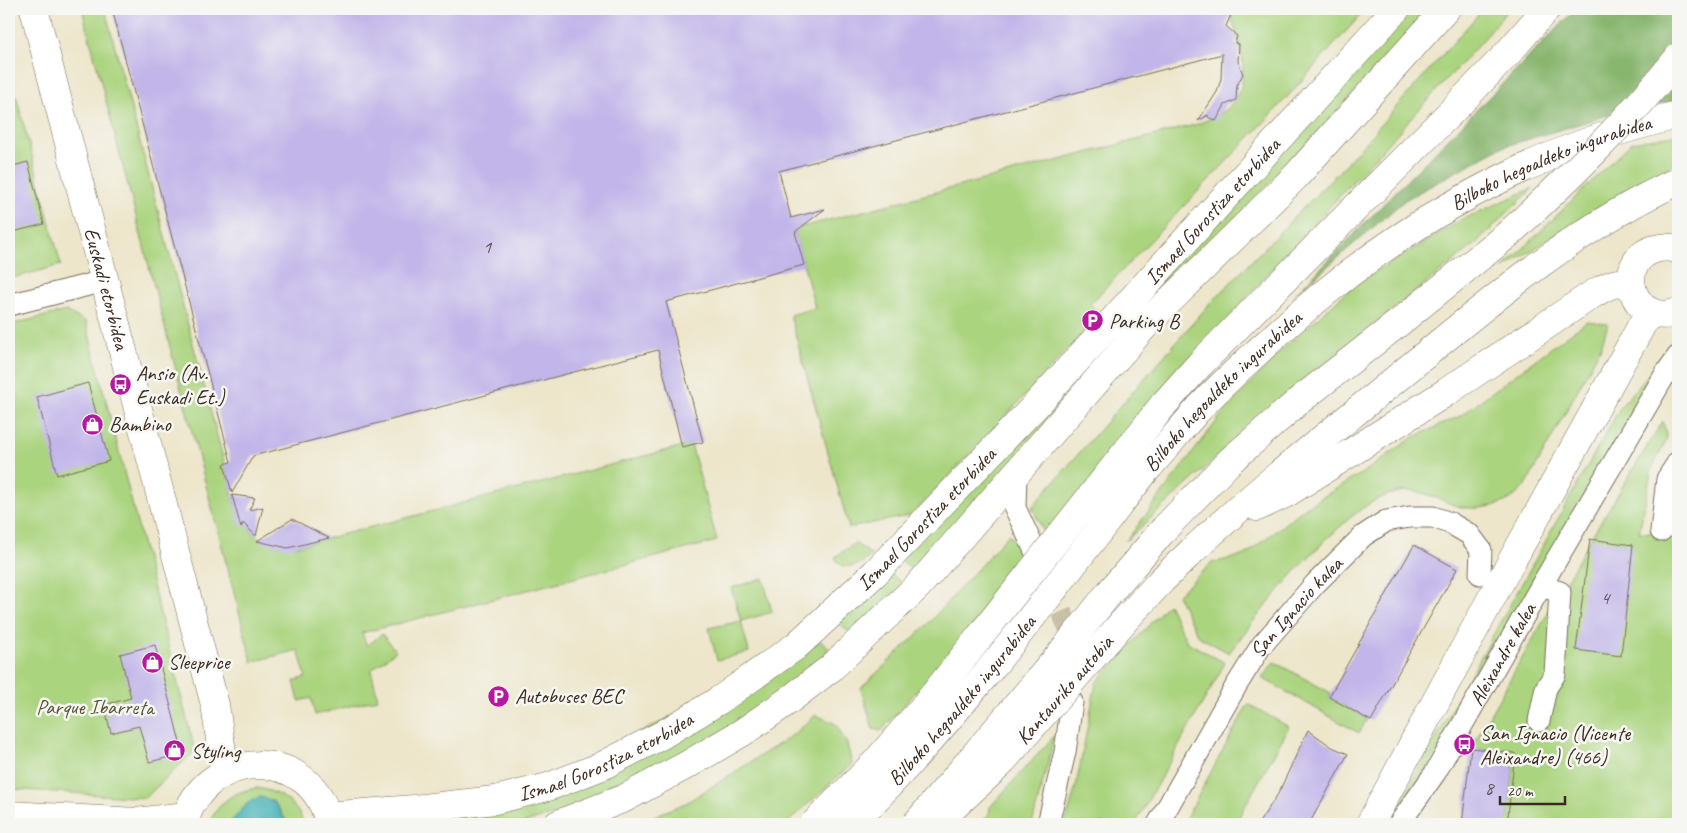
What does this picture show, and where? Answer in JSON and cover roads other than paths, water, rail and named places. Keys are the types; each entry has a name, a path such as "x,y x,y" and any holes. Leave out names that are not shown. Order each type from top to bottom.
{"main road":[{"name":"Euskadi etorbidea","path":"34,9 215,705 226,772"},
{"name":"Ismael Gorostiza etorbidea","path":"328,820 495,800 548,786 602,766 662,735 718,702 796,646 875,573 1036,404 1396,9"},
{"name":"Ismael Gorostiza etorbidea","path":"558,824 625,798 687,765 743,732 831,668 918,586 1147,323 1296,176 1446,9"},
{"path":"1392,171 1525,9"},
{"path":"814,824 876,762 928,702 1164,404 1200,364 1507,54 1546,9"},
{"path":"916,824 1165,528 1231,460 1300,400 1401,321 1507,234 1591,156 1639,105 1678,58"},
{"name":"Bilboko hegoaldeko ingurabidea","path":"851,824 881,795 982,680 1146,470 1196,411 1288,323 1333,285 1388,244 1474,191 1530,165 1604,136 1678,115"},
{"path":"1218,526 1427,353 1526,274 1568,243 1617,212 1678,181"},
{"path":"1678,250 1662,247 1651,250 1642,256 1634,266 1631,277 1635,297 1649,312 1660,314 1678,312"},
{"path":"1218,526 1286,493 1445,393 1593,294 1619,282 1625,282 1632,288"},
{"path":"1370,824 1498,584 1649,312"},
{"name":"Kantauriko autobia","path":"934,824 999,765 1124,621 1162,580 1218,526"},
{"path":"9,815 137,822 185,820 192,802 212,779 240,766 256,764 267,765 286,771 300,778 312,789 321,802 328,820"}],"street":[{"path":"9,305 104,281"},
{"name":"Aleixandre kalea","path":"1399,824 1435,773 1541,586 1672,377 1678,356"},
{"path":"1661,531 1668,480 1678,462"},
{"path":"1016,474 1015,508 1036,553"},
{"name":"San Ignacio kalea","path":"1158,824 1236,686 1261,646 1315,584 1363,536 1386,521 1410,517 1433,517 1469,534 1481,550 1480,574"},
{"name":"Aleixandre kalea","path":"1539,721 1546,688 1555,674 1560,592 1541,586"},
{"path":"1048,824 1065,752 1072,702"}],"water":[{"path":"259,797 266,798 275,803 289,824 227,824 246,805"}],"tunnel":[{"path":"1036,553 1070,631 1075,650"}],"place":[{"name":"Parking B","path":"1093,321"},
{"name":"Ansio (Av. Euskadi Et.)","path":"120,385"},
{"name":"Bambino","path":"93,424"},
{"name":"Sleeprice","path":"152,662"},
{"name":"Autobuses BEC","path":"499,696"},
{"name":"San Ignacio (Vicente Aleixandre) (466)","path":"1464,745"},
{"name":"Styling","path":"175,751"}],"park label":[{"name":"Parque Ibarreta","path":"95,707"}]}
